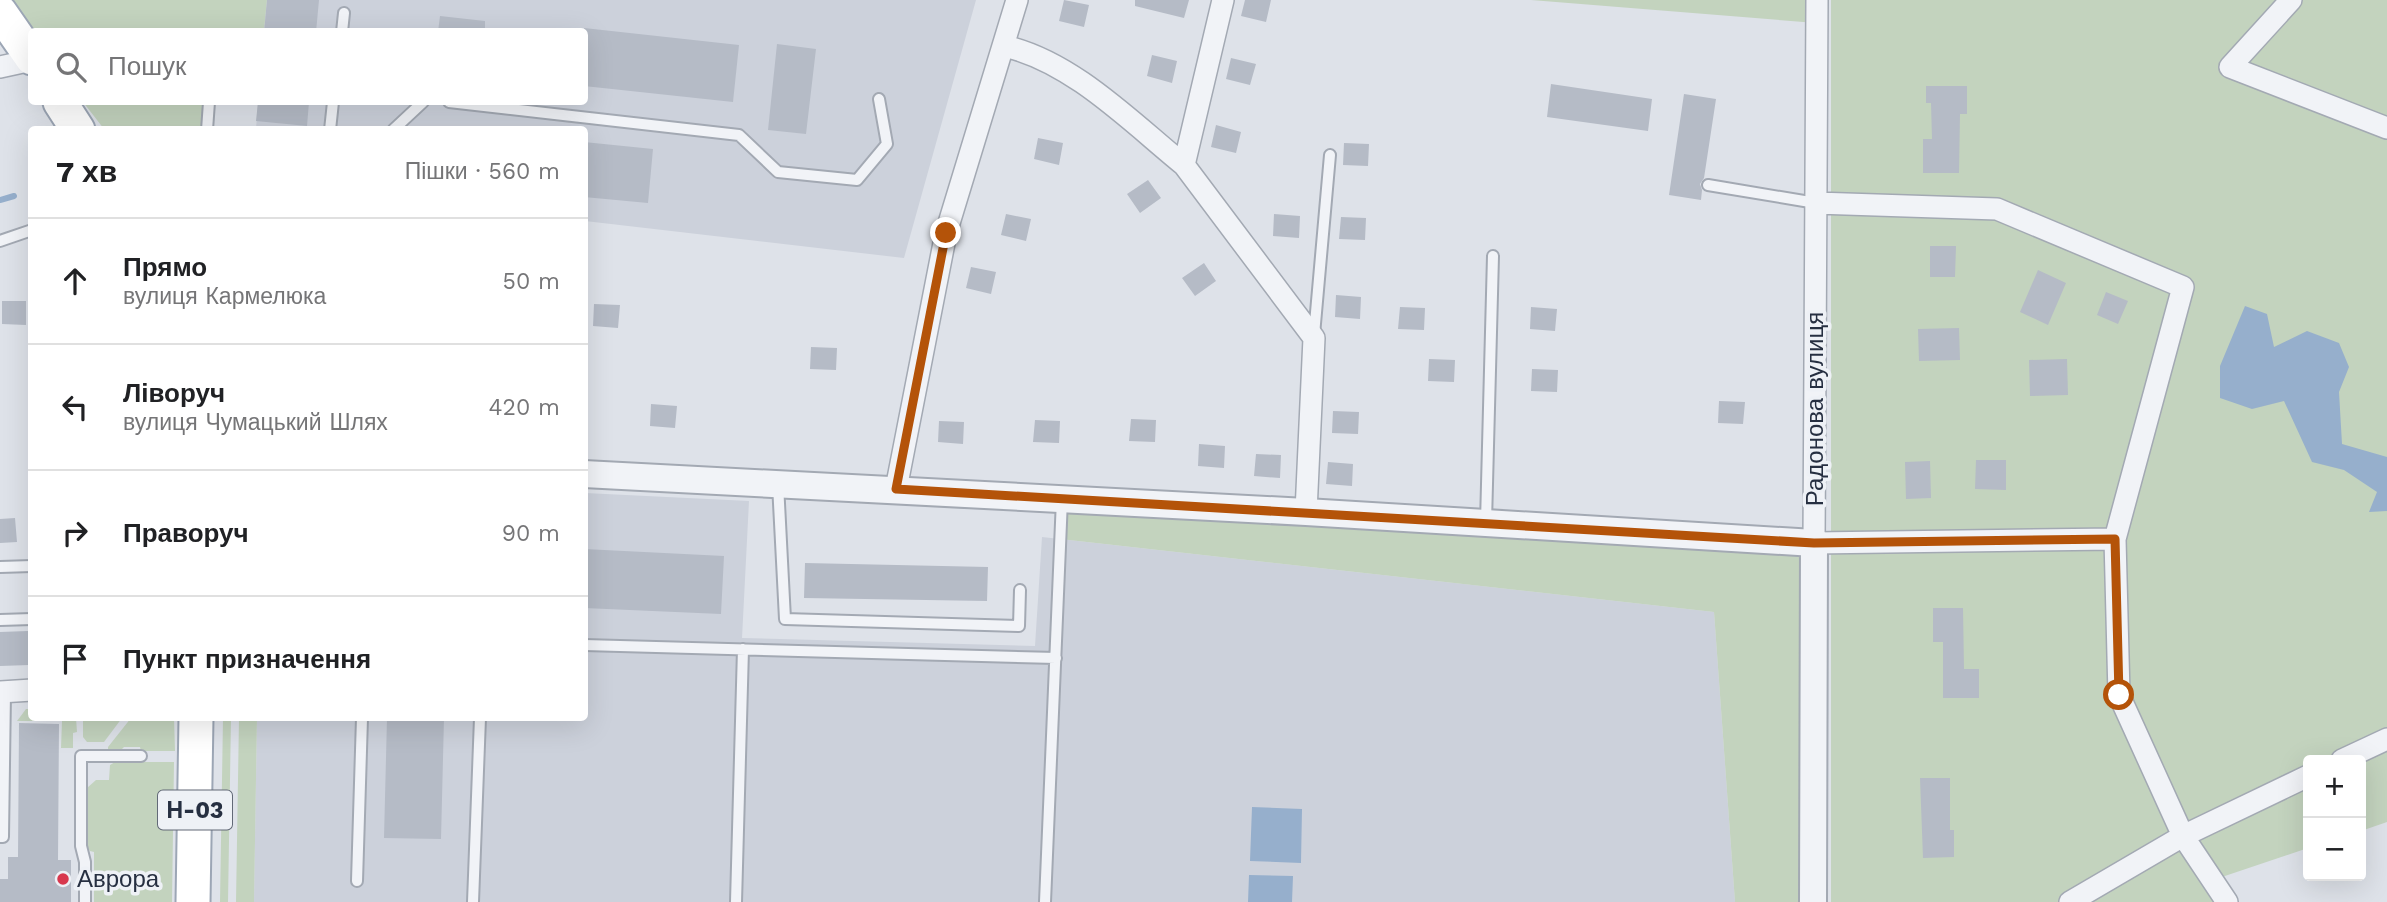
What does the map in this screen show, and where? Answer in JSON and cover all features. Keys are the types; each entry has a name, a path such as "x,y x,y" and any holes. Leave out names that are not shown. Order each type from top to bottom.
{"main road":[{"path":"0,12 28,53"},
{"path":"62,105 75,126"},
{"name":"Н-03","path":"193,902 196,721"},
{"name":"Н-03","path":"206,902 209,721"}],"street":[{"path":"896,489 946,233 1017,0"},
{"path":"1184,165 1223,0"},
{"name":"Радонова вулиця","path":"1814,902 1817,0"},
{"path":"2291,0 2230,67 2387,128"},
{"path":"1004,46 1029,52 1082,82 1184,165 1314,338 1306,512"},
{"path":"0,67 28,60"},
{"path":"1816,203 1997,209 2183,286 2115,539 2119,695 2183,836 2227,902"},
{"path":"588,474 1306,512 1814,543 2115,539"},
{"path":"3,692 28,690"},
{"path":"2353,755 2387,739"},
{"path":"2070,902 2183,836 2303,778"}],"lane":[{"path":"342,28 344,13"},
{"path":"475,105 739,135 778,173 857,180 887,144 879,99"},
{"path":"207,126 209,105"},
{"path":"330,126 333,105"},
{"path":"397,126 420,105"},
{"path":"1314,338 1330,155"},
{"path":"1708,185 1816,203"},
{"path":"0,241 28,231"},
{"path":"1486,523 1493,256"},
{"path":"779,484 785,620 1019,626 1020,590"},
{"path":"1045,902 1062,499"},
{"path":"0,567 28,566"},
{"path":"0,620 28,619"},
{"path":"588,645 1056,659"},
{"path":"736,902 743,649"},
{"path":"0,837 3,837 3,692"},
{"path":"357,881 362,721"},
{"path":"472,902 480,721"},
{"path":"85,902 85,862 81,846 82,756 141,756"}],"shaded area":[{"path":"267,0 976,0 904,258 588,221 588,126 256,126 258,105 588,105 588,28 264,28"},
{"path":"588,493 749,501 742,638 1035,646 1042,537 1714,612 1735,902 254,902 257,721 588,721"}],"green space":[{"path":"8,0 267,0 264,28 29,28"},
{"path":"1531,0 1817,0 1816,23"},
{"path":"1831,0 2387,0 2387,822 2366,829 2366,755 2303,755 2303,850 2213,880 2227,902 1831,902"},
{"path":"85,105 209,105 207,126 102,126"},
{"path":"1062,499 1814,543 1813,902 1735,902 1714,612 1060,539"},
{"path":"26,709 28,709 28,721 17,721"},
{"path":"62,721 76,721 73,748 61,748"},
{"path":"83,721 120,721 104,742 87,742 83,737"},
{"path":"129,721 174,721 175,751 141,751 140,747 124,747 120,751 108,751 108,747"},
{"path":"223,721 231,721 228,902 220,902"},
{"path":"239,721 257,721 254,902 236,902"},
{"path":"115,762 174,762 172,902 94,902 94,852 90,851 86,844 87,788 96,780 109,780 110,765"}],"water":[{"path":"2245,306 2267,314 2274,347 2307,331 2339,343 2349,367 2339,392 2342,444 2387,457 2387,511 2369,512 2377,492 2344,470 2312,462 2284,401 2252,409 2220,398 2220,366"},
{"path":"1252,807 1302,809 1301,863 1250,861"},
{"path":"1249,875 1293,876 1292,902 1248,902"}],"building":[{"path":"267,0 319,0 316,28 264,28"},
{"path":"1064,0 1089,5 1084,27 1059,21"},
{"path":"1135,0 1189,0 1184,18 1135,6"},
{"path":"1245,0 1271,0 1266,22 1241,16"},
{"path":"440,16 485,21 485,28 438,28"},
{"path":"588,28 739,45 733,102 588,86"},
{"path":"777,44 816,49 806,134 768,130"},
{"path":"1152,55 1177,61 1172,83 1147,76"},
{"path":"1231,58 1256,64 1250,85 1226,79"},
{"path":"1551,84 1652,99 1648,131 1547,117"},
{"path":"1926,86 1967,86 1967,114 1960,114 1959,173 1923,173 1923,139 1932,139 1931,103 1926,103"},
{"path":"1684,94 1716,99 1704,178 1700,184 1701,200 1669,195"},
{"path":"258,105 309,105 307,126 256,121"},
{"path":"1216,125 1241,132 1236,153 1211,147"},
{"path":"1038,138 1063,143 1059,165 1034,159"},
{"path":"588,142 653,149 648,203 588,197"},
{"path":"1344,143 1369,144 1368,166 1343,165"},
{"path":"1148,180 1161,198 1140,213 1127,194"},
{"path":"1006,214 1031,219 1026,241 1001,235"},
{"path":"1274,214 1300,216 1299,238 1273,236"},
{"path":"1341,217 1366,218 1365,240 1339,239"},
{"path":"1930,246 1956,246 1955,277 1930,277"},
{"path":"1204,263 1216,281 1195,296 1182,278"},
{"path":"971,267 996,272 991,294 966,288"},
{"path":"2038,270 2066,283 2048,325 2020,312"},
{"path":"2106,292 2128,301 2118,324 2097,315"},
{"path":"1336,295 1361,297 1360,319 1335,317"},
{"path":"2,301 26,301 26,325 2,324"},
{"path":"594,304 620,305 618,328 593,326"},
{"path":"1400,307 1425,308 1424,330 1398,329"},
{"path":"1531,307 1557,309 1555,331 1530,329"},
{"path":"1959,328 1960,360 1919,361 1918,329"},
{"path":"811,347 837,348 836,370 810,369"},
{"path":"1429,359 1455,360 1454,382 1428,381"},
{"path":"2067,359 2068,395 2030,396 2029,360"},
{"path":"1532,369 1558,370 1557,392 1531,391"},
{"path":"1719,401 1745,402 1743,424 1718,423"},
{"path":"651,404 677,406 675,428 650,426"},
{"path":"1333,411 1359,412 1358,434 1332,433"},
{"path":"1131,419 1156,420 1155,442 1129,441"},
{"path":"1035,420 1060,421 1059,443 1033,442"},
{"path":"939,421 964,422 963,444 938,442"},
{"path":"1199,444 1225,446 1224,468 1198,466"},
{"path":"1256,454 1281,455 1280,478 1254,476"},
{"path":"1976,460 2006,460 2006,490 1975,489"},
{"path":"1930,461 1931,498 1906,499 1905,462"},
{"path":"1328,462 1353,464 1352,486 1326,484"},
{"path":"15,518 17,542 0,543 0,519"},
{"path":"588,549 724,556 721,614 588,608"},
{"path":"805,563 988,567 987,601 804,598"},
{"path":"1933,608 1963,608 1964,669 1979,669 1979,698 1943,698 1943,642 1933,642"},
{"path":"28,631 28,665 0,666 0,632"},
{"path":"387,721 444,721 441,839 384,838"},
{"path":"19,723 59,724 58,860 71,860 71,902 0,902 0,879 8,879 8,857 18,857"},
{"path":"1920,778 1950,778 1950,830 1954,830 1954,857 1923,858"}],"waterway":[{"path":"0,200 14,196"}],"place":[{"name":"Аврора","path":"63,879"}],"route":[{"path":"946,233 896,489 1814,543 2115,539 2119,695"}]}
